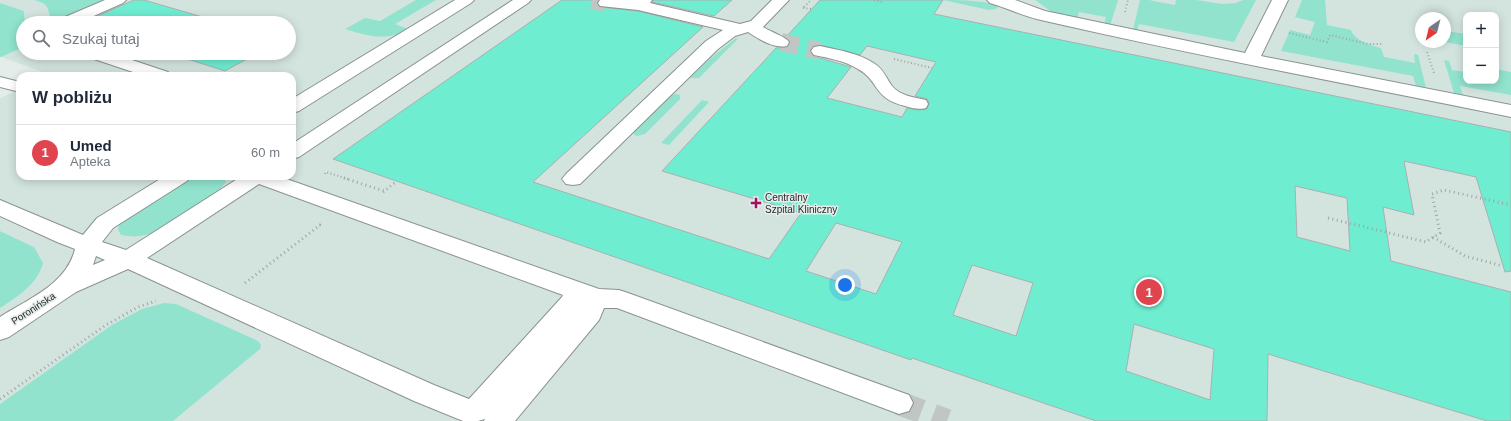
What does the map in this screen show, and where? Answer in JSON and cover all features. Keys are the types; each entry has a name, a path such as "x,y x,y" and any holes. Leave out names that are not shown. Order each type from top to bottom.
{"street":[{"path":"80,16 118,0"},
{"path":"296,105 466,0"},
{"path":"296,151 523,0"},
{"path":"573,179 712,45 722,37 757,24 781,0"},
{"path":"995,0 1009,3 1040,15 1511,110"},
{"path":"1251,58 1280,0"},
{"path":"606,3 641,2 744,28 782,42"},
{"path":"820,51 851,59 862,64 876,74 889,93 897,98 919,104"},
{"path":"115,60 150,72"},
{"path":"0,82 16,86"},
{"path":"67,286 84,260 87,245 105,223 174,180"},
{"path":"67,286 128,259 251,180"},
{"path":"268,180 581,292 602,299 619,299 899,403"},
{"path":"0,207 65,237 128,259 468,412 476,410 574,300 575,295 581,292"},
{"name":"Poronińska","path":"0,330 67,286"},
{"path":"498,421 590,313 594,304 581,292"}],"path":[{"path":"804,7 810,0"},
{"path":"874,0 883,2"},
{"path":"1126,7 1128,0"},
{"path":"1285,32 1327,42 1330,35 1368,44 1383,44"},
{"path":"1428,52 1433,70"},
{"path":"384,191 326,172 324,174 381,194 397,182"},
{"path":"1328,218 1426,242 1440,233 1432,194 1444,190 1511,205"},
{"path":"218,299 320,226 337,226 356,211"},
{"path":"1433,237 1465,256 1503,266"},
{"path":"0,399 88,336 123,315 154,301 161,300"}],"shaded area":[{"name":"Centralny Szpital Kliniczny","path":"0,0 1511,0 1511,421 0,421 0,308 4,305 34,247 0,231 0,98 16,91 16,180 296,180 296,72 43,72 1,57 16,50 16,60 296,60 296,16 24,16 24,11 0,3"}],"green space":[{"path":"34,0 105,0 68,16 50,16 47,6"},
{"path":"416,0 436,0 395,24 408,29 400,33 385,37 370,36 345,29 365,18 380,21"},
{"path":"943,0 981,2 998,7 996,9 989,10"},
{"path":"1035,0 1118,0 1110,26 1104,25 1106,17 1079,12 1077,19 1052,12"},
{"path":"1140,0 1149,0 1175,5 1176,0 1196,0 1222,4 1236,3 1243,0 1256,0 1234,42 1139,24 1137,31 1133,30"},
{"path":"1302,0 1325,0 1327,25 1351,30 1360,40 1381,48 1384,57 1415,63 1414,54 1418,55 1426,88 1416,86 1413,76 1281,51 1290,30 1310,35 1315,22 1295,17"},
{"path":"0,3 24,11 24,16 16,16 16,50 0,57"},
{"path":"1451,32 1463,34 1463,45 1451,43"},
{"path":"736,38 738,39 699,78 691,78 712,57"},
{"path":"1444,60 1449,61 1452,70 1463,72 1463,84 1499,84 1499,70 1511,72 1511,95 1460,86 1463,95 1454,93"},
{"path":"670,95 680,95 680,99 645,134 637,136 634,135 634,130"},
{"path":"702,100 709,102 669,145 661,143"},
{"path":"187,180 226,180 226,182 221,188 202,203 178,219 149,234 138,236 121,235 118,230 119,225 125,218"},
{"path":"0,231 34,247 43,263 32,284 0,308"},
{"path":"164,303 176,304 258,341 261,345 260,349 173,421 0,421 0,404 112,325 142,309"}],"building":[{"path":"134,0 144,0 199,16 98,16"},
{"path":"562,0 598,0 597,4 600,7 638,11 703,27 533,182 769,259 801,213 662,171 776,48 788,47 790,42 786,37 820,0 943,0 934,14 1511,132 1511,271 1505,272 1476,177 1404,161 1414,215 1383,207 1391,261 1511,292 1511,421 1487,421 1268,354 1267,421 1096,421 912,358 911,360 333,159","holes":["820,45 860,55 867,46 936,62 915,96 927,99 929,103 927,109 918,110 907,108 902,117 827,98 851,67 813,56 810,50 814,46","1295,186 1347,198 1350,251 1297,237","836,223 902,242 876,294 806,271","972,265 1033,283 1016,336 953,315","1134,324 1214,349 1210,400 1126,371"]},
{"path":"653,0 732,0 714,16 652,2"},
{"path":"191,60 245,60 225,71"}],"tunnel":[{"path":"592,0 606,3"},
{"path":"781,42 820,51"},
{"path":"899,403 947,421"}],"place":[{"name":"Centralny Szpital Kliniczny","path":"756,203"},
{"name":"Umed","path":"1149,292"}]}
